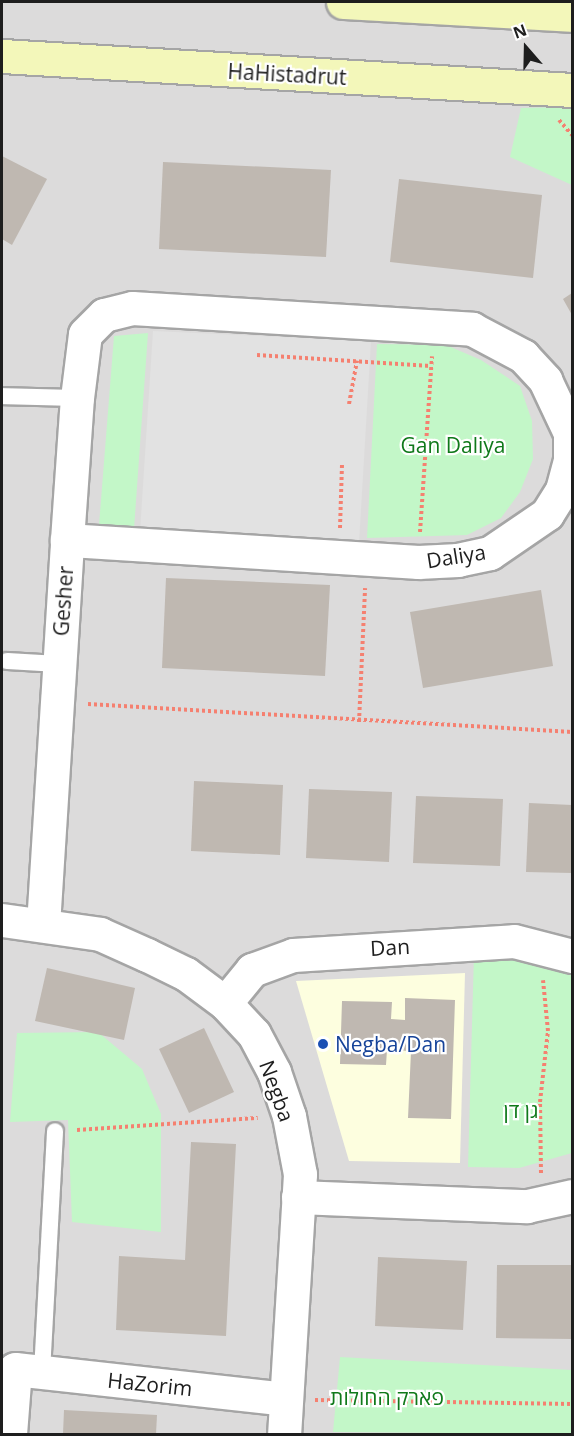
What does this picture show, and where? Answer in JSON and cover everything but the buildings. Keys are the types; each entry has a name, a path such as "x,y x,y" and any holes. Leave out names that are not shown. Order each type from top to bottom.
{"main road":[{"path":"344,2 573,15"},
{"name":"HaHistadrut","path":"2,56 573,90"}],"street":[{"name":"Daliya","path":"67,540 418,562 490,553 522,534 547,514 562,490 570,460 570,433 561,408 545,380 523,356 472,329 132,308"},
{"name":"Gesher","path":"43,925 67,540 85,334 104,315 132,308"},
{"name":"Negba","path":"2,920 43,925 109,939 186,974 225,1004 254,1034 274,1072 289,1116 300,1174 284,1434"},
{"name":"Dan","path":"225,1004 252,970 293,955 514,941 573,956"},
{"path":"298,1197 541,1204 573,1196"},
{"path":"10,1434 20,1370"},
{"name":"HaZorim","path":"20,1370 285,1399"}],"lane":[{"path":"2,396 78,398"},
{"path":"7,661 59,664"},
{"path":"20,1370 56,1131"}],"path":[{"path":"418,562 434,325"},
{"path":"257,355 431,366"},
{"path":"349,404 357,362"},
{"path":"342,463 353,558 359,722"},
{"path":"57,702 359,722 573,732"},
{"path":"539,946 548,1030 540,1102 541,1204"},
{"path":"56,1131 289,1116"},
{"path":"285,1399 573,1404"}],"shaded area":[{"path":"2,2 572,2 572,1434 2,1434"},
{"path":"153,331 371,341 359,543 140,532"},
{"path":"465,973 460,1163 349,1161 296,981"}],"green space":[{"path":"572,107 572,185 510,157 521,108"},
{"path":"148,333 134,529 99,525 114,336"},
{"name":"Gan Daliya","path":"377,344 446,345 481,360 520,386 532,421 533,459 520,492 501,518 467,535 367,538"},
{"name":"גן דן","path":"474,954 543,957 572,966 572,1153 519,1168 468,1167"},
{"path":"98,1032 142,1069 161,1114 161,1232 72,1222 68,1120 10,1122 17,1033"},
{"name":"פארק החולות","path":"340,1357 572,1370 572,1434 333,1432"}],"place":[{"name":"Negba/Dan","path":"323,1044"}]}
